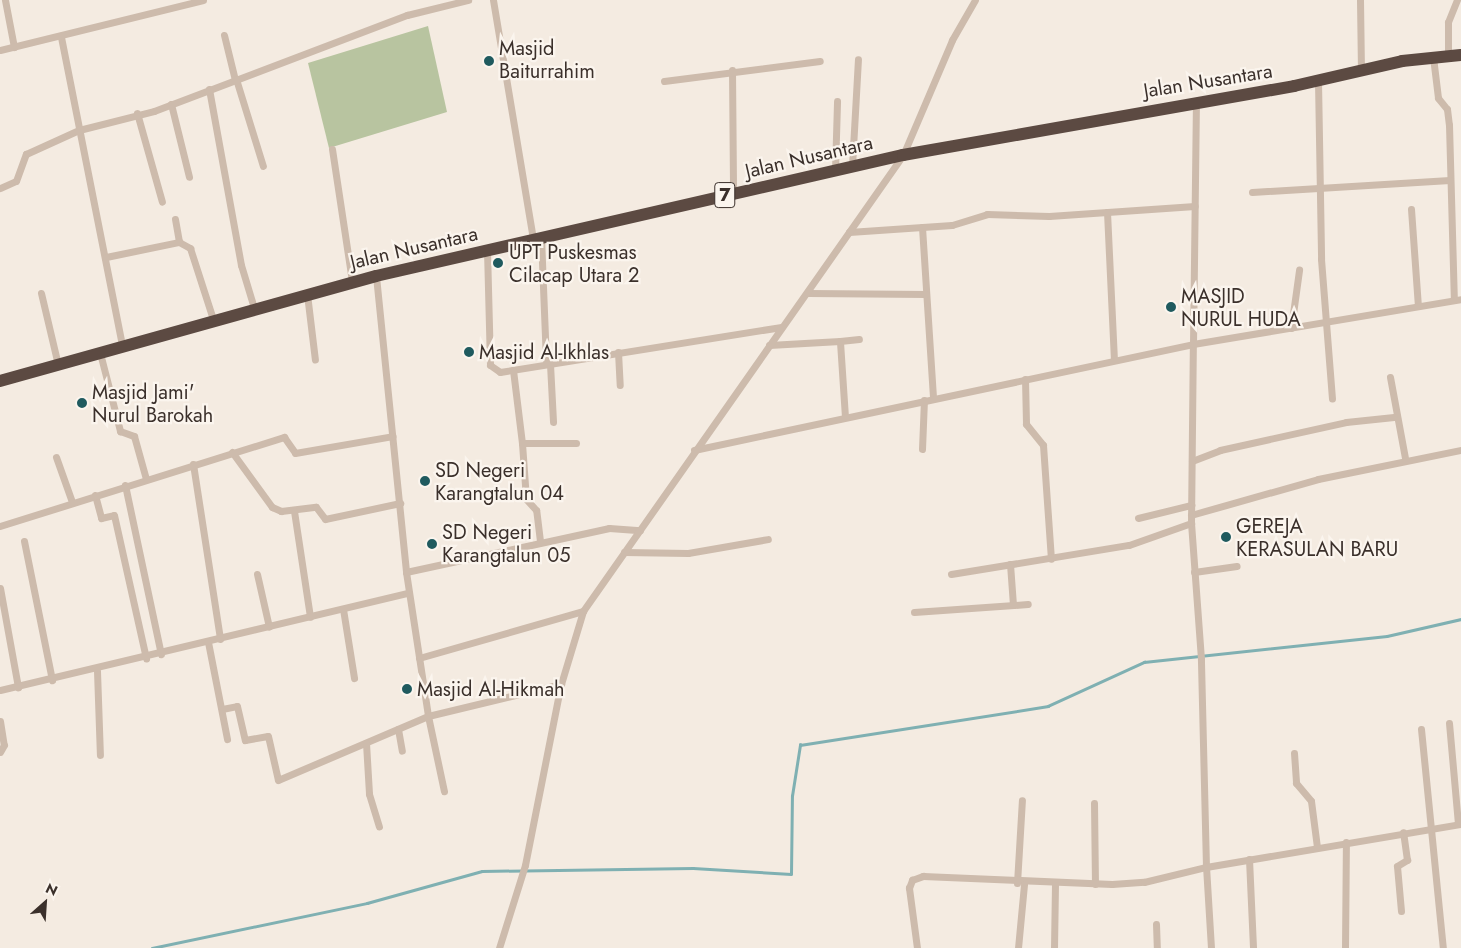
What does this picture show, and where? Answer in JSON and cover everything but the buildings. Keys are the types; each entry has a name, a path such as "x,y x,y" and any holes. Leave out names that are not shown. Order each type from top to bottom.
{"highway":[{"name":"Jalan Nusantara","path":"0,381 213,319 352,282 902,154 1318,80 1433,57 1455,55"}],"street":[{"path":"5,0 14,47"},
{"path":"0,50 61,37 203,0"},
{"path":"0,188 16,181 26,154 79,130 172,104 407,15 468,0"},
{"path":"493,0 537,238 553,422"},
{"path":"499,948 525,865 561,684 583,611 781,327 808,293 902,154 952,40 975,0"},
{"path":"1360,0 1361,70"},
{"path":"1455,55 1448,22 1456,0"},
{"path":"224,36 263,166"},
{"path":"61,37 106,257 122,346"},
{"path":"694,450 1193,344 1458,299 1450,180 1448,112 1438,98 1433,57"},
{"path":"852,166 858,59"},
{"path":"664,81 732,70 820,61"},
{"path":"732,70 733,193"},
{"path":"1318,80 1326,322 1332,399"},
{"path":"209,89 238,249 254,308"},
{"path":"835,170 837,101"},
{"path":"1196,102 1191,523 1201,659 1206,867 1211,948"},
{"path":"172,104 189,177"},
{"path":"137,114 162,202"},
{"path":"332,148 352,282"},
{"path":"1252,192 1320,184 1450,180"},
{"path":"849,232 964,223 987,214 1107,212 1195,206"},
{"path":"1411,209 1418,306"},
{"path":"1107,212 1114,360"},
{"path":"175,219 179,242"},
{"path":"922,227 934,398"},
{"path":"106,257 179,242 190,248 213,319"},
{"path":"488,250 490,366 500,372 781,327"},
{"path":"1291,328 1299,270"},
{"path":"376,276 394,436 408,593 428,716 444,791"},
{"path":"41,293 58,365"},
{"path":"808,293 926,294"},
{"path":"307,294 315,360"},
{"path":"769,346 859,339"},
{"path":"840,341 845,417"},
{"path":"618,352 620,385"},
{"path":"100,353 120,431 134,436 146,479"},
{"path":"513,370 522,444 526,499 536,510 540,541"},
{"path":"1390,377 1394,417 1405,458"},
{"path":"1025,379 1026,424 1043,445 1051,559"},
{"path":"922,449 924,400"},
{"path":"1192,461 1346,422 1394,417"},
{"path":"0,526 284,437 295,453 394,436"},
{"path":"522,444 576,443"},
{"path":"1191,515 1405,458 1461,450"},
{"path":"232,452 272,507 294,511 316,507 325,519 400,503"},
{"path":"56,457 72,502"},
{"path":"194,464 220,639"},
{"path":"126,486 161,654"},
{"path":"95,495 101,518 114,515 146,658"},
{"path":"1138,518 1191,505"},
{"path":"294,511 310,617"},
{"path":"951,574 1129,545 1191,523"},
{"path":"406,572 540,541 609,528 640,530"},
{"path":"624,552 688,553 768,539"},
{"path":"24,541 52,680"},
{"path":"1010,564 1013,605"},
{"path":"1194,572 1237,566"},
{"path":"257,574 269,627"},
{"path":"0,588 18,687"},
{"path":"0,690 96,671 408,593"},
{"path":"914,612 1028,604"},
{"path":"343,609 354,678"},
{"path":"419,658 583,611"},
{"path":"208,642 227,739"},
{"path":"96,671 100,755"},
{"path":"222,709 237,706 245,740 268,736 278,780 428,716 561,684"},
{"path":"0,721 4,745 0,752"},
{"path":"917,948 909,888 912,880 923,876 1055,885 1144,882 1206,867 1403,832 1460,824 1449,723"},
{"path":"398,729 402,751"},
{"path":"1421,730 1428,829 1442,905 1443,948"},
{"path":"366,743 369,794 379,826"},
{"path":"1294,753 1296,783 1311,801 1316,847"},
{"path":"1018,948 1022,800"},
{"path":"1094,803 1095,884"},
{"path":"1401,911 1397,866 1407,860 1403,832"},
{"path":"1345,948 1346,842"},
{"path":"1249,860 1253,948"},
{"path":"1054,948 1055,885"},
{"path":"1156,924 1157,948"}],"green space":[{"path":"428,26 447,112 329,148 308,63"}],"waterway":[{"path":"152,948 367,903 482,871 693,868 791,874 792,796 800,745 1048,706 1144,662 1387,636 1461,619"}],"place":[{"name":"Masjid Baiturrahim","path":"489,61"},
{"name":"UPT Puskesmas Cilacap Utara 2","path":"498,263"},
{"name":"MASJID NURUL HUDA","path":"1171,307"},
{"name":"Masjid Al-Ikhlas","path":"469,352"},
{"name":"Masjid Jami' Nurul Barokah","path":"82,403"},
{"name":"SD Negeri Karangtalun 04","path":"425,481"},
{"name":"GEREJA KERASULAN BARU","path":"1226,537"},
{"name":"SD Negeri Karangtalun 05","path":"432,544"},
{"name":"Masjid Al-Hikmah","path":"407,689"}]}
